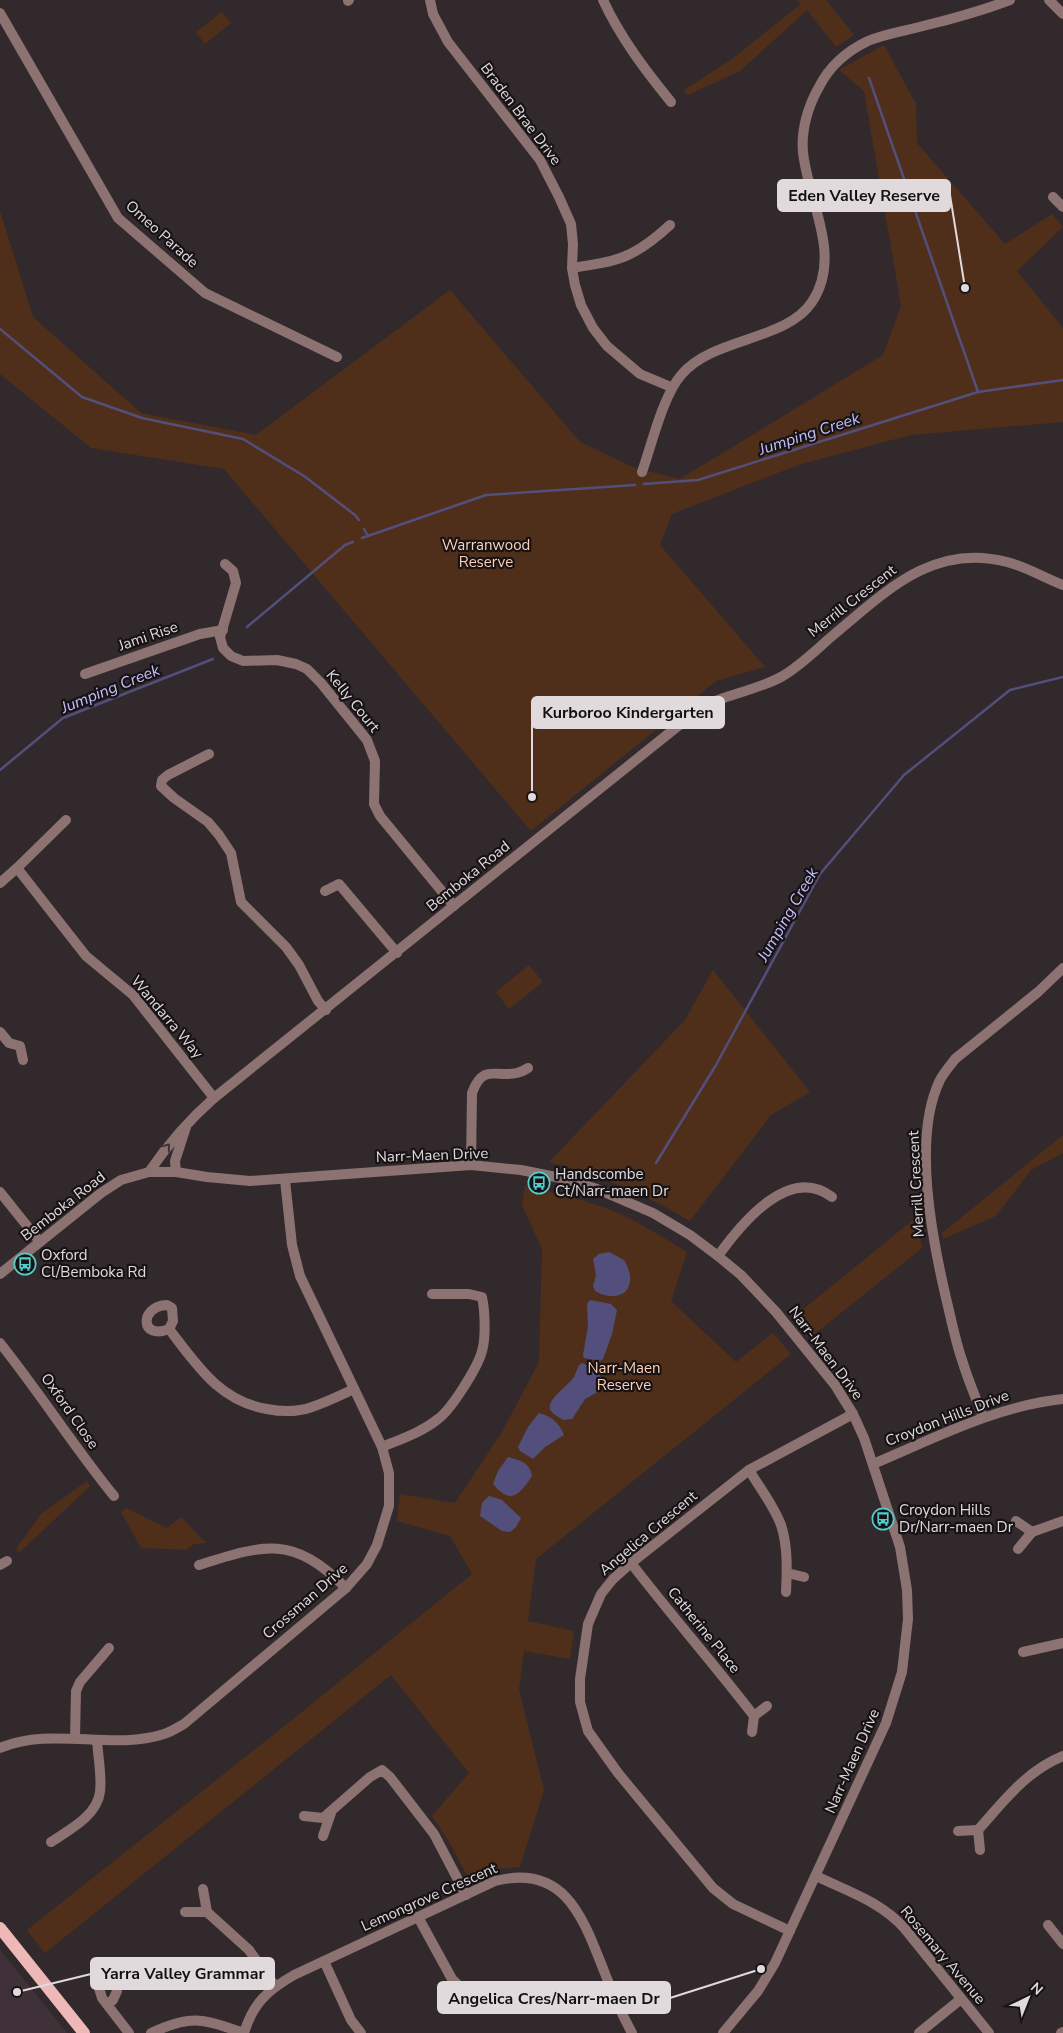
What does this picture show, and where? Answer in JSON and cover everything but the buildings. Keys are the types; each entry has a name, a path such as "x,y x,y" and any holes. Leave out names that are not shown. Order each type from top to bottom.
{"main road":[{"path":"0,1928 84,2033"}],"street":[{"name":"Braden Brae Drive","path":"430,0 433,14 448,42 540,160 559,197 571,224 573,244 572,268 581,306 593,328 607,346 640,374 671,387"},
{"path":"603,0 613,22 671,102"},
{"path":"642,472 671,387 682,373 694,362 720,349 791,321 802,314 819,290 825,268 824,246 805,166 803,131 814,94 832,67 846,55 868,41 1010,0"},
{"path":"1049,0 1063,14"},
{"name":"Omeo Parade","path":"0,13 118,218 205,293 337,357"},
{"path":"1053,197 1063,207"},
{"path":"572,268 612,262 629,256 646,246 670,225"},
{"name":"Merrill Crescent","path":"781,677 893,586 916,572 937,563 957,559 992,559 1020,566 1063,585"},
{"name":"Kelly Court","path":"225,564 233,571 236,583 220,637 223,648 231,656 243,661 277,660 296,664 307,669 321,683 367,740 375,762 374,804 380,816 454,906"},
{"name":"Jami Rise","path":"84,674 200,634 223,630"},
{"name":"Bemboka Road","path":"150,1172 166,1148 214,1098 703,706 723,696 781,677"},
{"path":"209,754 168,775 162,780 162,786 174,798 208,822 219,835 231,853 241,902 286,947 299,965 318,1001 326,1010"},
{"path":"0,883 66,820"},
{"name":"Wandarra Way","path":"17,868 86,956 133,995 214,1098"},
{"path":"325,891 339,884 397,953"},
{"name":"Merrill Crescent","path":"983,1417 962,1361 933,1241 929,1197 928,1123 940,1080 956,1059 1038,992 1063,968"},
{"path":"0,1032 10,1043 20,1046 23,1060"},
{"path":"471,1165 472,1093 476,1083 484,1075 496,1072 517,1074 528,1068"},
{"name":"Bemboka Road","path":"0,1274 112,1185 133,1175 150,1172 176,1172 175,1161 188,1124"},
{"name":"Narr-Maen Drive","path":"176,1172 227,1180 286,1180 411,1168 471,1165 521,1170 566,1179 597,1189 653,1213 690,1235 741,1275 776,1312 830,1378 853,1414 873,1464 903,1561 908,1605 905,1655 898,1689 886,1723 775,1963 758,1992 723,2033"},
{"name":"Crossman Drive","path":"0,1748 12,1743 44,1739 137,1739 164,1734 184,1724 346,1588 367,1564 377,1545 389,1506 388,1472 382,1447 300,1276 292,1245 286,1180"},
{"path":"718,1256 749,1218 778,1196 796,1188 808,1186 820,1189 832,1197"},
{"path":"0,1192 40,1242"},
{"path":"382,1447 428,1426 448,1411 476,1366 482,1351 484,1307 482,1297 468,1294 432,1294"},
{"path":"169,1329 206,1376 227,1394 250,1406 273,1411 294,1412 312,1408 354,1389"},
{"name":"Oxford Close","path":"0,1343 114,1496"},
{"name":"Croydon Hills Drive","path":"873,1464 983,1417 1026,1405 1063,1399"},
{"name":"Angelica Crescent","path":"790,1932 733,1904 713,1888 618,1773 588,1732 580,1702 580,1679 588,1624 600,1594 613,1579 750,1470 853,1414"},
{"path":"750,1470 780,1525 785,1541 786,1592"},
{"path":"1016,1521 1032,1532"},
{"path":"1018,1549 1032,1532 1063,1521"},
{"path":"199,1565 242,1551 258,1548 276,1548 312,1559 327,1569 346,1588"},
{"name":"Catherine Place","path":"631,1563 716,1666 754,1716"},
{"path":"787,1573 804,1577"},
{"path":"1023,1652 1063,1643"},
{"path":"75,1738 76,1690 80,1682 109,1648"},
{"path":"752,1732 754,1716 767,1706"},
{"path":"51,1842 80,1822 93,1808 100,1793 97,1740"},
{"path":"958,1831 978,1830 1024,1779 1041,1767 1063,1756"},
{"path":"304,1816 323,1818 370,1777 382,1770 390,1777 434,1834 466,1895"},
{"path":"323,1836 332,1812"},
{"path":"978,1830 980,1850"},
{"name":"Rosemary Avenue","path":"816,1876 878,1905 892,1915 989,2033"},
{"name":"Lemongrove Crescent","path":"244,2033 249,2016 275,1986 494,1881 514,1878 543,1882 565,1896 576,1908 589,1932 616,2001 632,2033"},
{"path":"203,1890 207,1912 249,1950 275,1986"},
{"path":"185,1912 207,1912"},
{"path":"418,1917 452,1979 472,1998 489,2009"},
{"path":"1048,1925 1063,1944"},
{"path":"324,1961 351,2020 361,2033"},
{"path":"96,1978 102,1998 128,2033"},
{"path":"472,1998 501,1990"},
{"path":"107,2004 113,2000 117,1992"},
{"path":"919,2033 961,1998"},
{"path":"151,2033 182,2021 203,2020 244,2033"}],"shaded area":[{"path":"609,1252 624,1260 628,1268 630,1282 628,1288 621,1295 605,1295 595,1291 593,1286 596,1275 593,1259 599,1254"},
{"path":"590,1300 611,1304 617,1310 612,1334 603,1359 600,1361 584,1358 583,1355 588,1326 587,1304"},
{"path":"583,1363 600,1373 602,1384 596,1393 585,1399 572,1419 563,1420 552,1412 550,1405 574,1377 579,1365"},
{"path":"539,1413 548,1416 554,1421 564,1435 545,1447 533,1459 520,1451 518,1447 528,1427"},
{"path":"508,1457 527,1465 532,1476 519,1492 510,1496 499,1491 493,1484 498,1471"},
{"path":"489,1496 502,1500 521,1518 516,1527 510,1532 502,1531 480,1516 482,1503"},
{"path":"0,1949 1,1951 67,2033 0,2033"}],"green space":[{"path":"797,0 826,0 854,35 836,47 807,10 740,71 688,95 684,90 732,59 801,4"},
{"path":"222,12 231,23 205,44 196,32"},
{"name":"Warranwood Reserve","path":"884,45 916,104 917,143 1005,244 1052,214 1063,227 1017,271 1063,328 1063,422 911,435 801,464 672,514 660,545 765,667 716,681 531,831 224,469 91,448 0,374 0,211 33,317 141,413 256,435 450,290 580,442 635,468 680,479 883,355 901,306 864,91 839,70"},
{"path":"529,965 543,982 509,1009 496,992"},
{"path":"713,970 810,1092 771,1115 690,1221 622,1186 549,1162 685,1020"},
{"path":"1063,1135 1063,1153 1031,1170 996,1216 943,1239 942,1233"},
{"name":"Narr-Maen Reserve","path":"525,1186 588,1202 618,1213 687,1252 671,1301 736,1362 773,1333 791,1354 536,1559 528,1621 574,1631 570,1659 524,1651 519,1689 544,1790 520,1867 497,1869 473,1878 467,1875 450,1843 432,1816 469,1773 391,1675 45,1953 27,1930 292,1720 472,1574 450,1536 397,1521 400,1494 455,1503 502,1432 539,1362 542,1249 522,1205"},
{"path":"913,1220 917,1225 922,1248 812,1336 795,1316"},
{"path":"87,1481 90,1486 19,1553 16,1549 41,1514"},
{"path":"126,1508 167,1528 181,1517 206,1543 194,1544 186,1550 141,1548 121,1512"}],"waterway":[{"name":"Jumping Creek","path":"869,78 978,392"},
{"path":"0,329 82,397 142,418 243,439 304,476 359,520"},
{"name":"Jumping Creek","path":"644,484 698,480 978,392 1063,380"},
{"name":"Jumping Creek","path":"362,538 486,495 635,485"},
{"name":"Jumping Creek","path":"364,529 368,536"},
{"name":"Jumping Creek","path":"247,627 345,545 353,542"},
{"name":"Jumping Creek","path":"0,770 63,718 213,659"},
{"name":"Jumping Creek","path":"656,1163 716,1065 820,874 904,775 1010,690 1063,677"}],"place":[{"name":"Eden Valley Reserve","path":"965,288"},
{"name":"Kurboroo Kindergarten","path":"532,797"},
{"name":"Handscombe Ct/Narr-maen Dr","path":"539,1183"},
{"name":"Oxford Cl/Bemboka Rd","path":"25,1264"},
{"name":"Croydon Hills Dr/Narr-maen Dr","path":"883,1519"},
{"name":"Angelica Cres/Narr-maen Dr","path":"761,1969"},
{"name":"Yarra Valley Grammar","path":"17,1992"}]}
